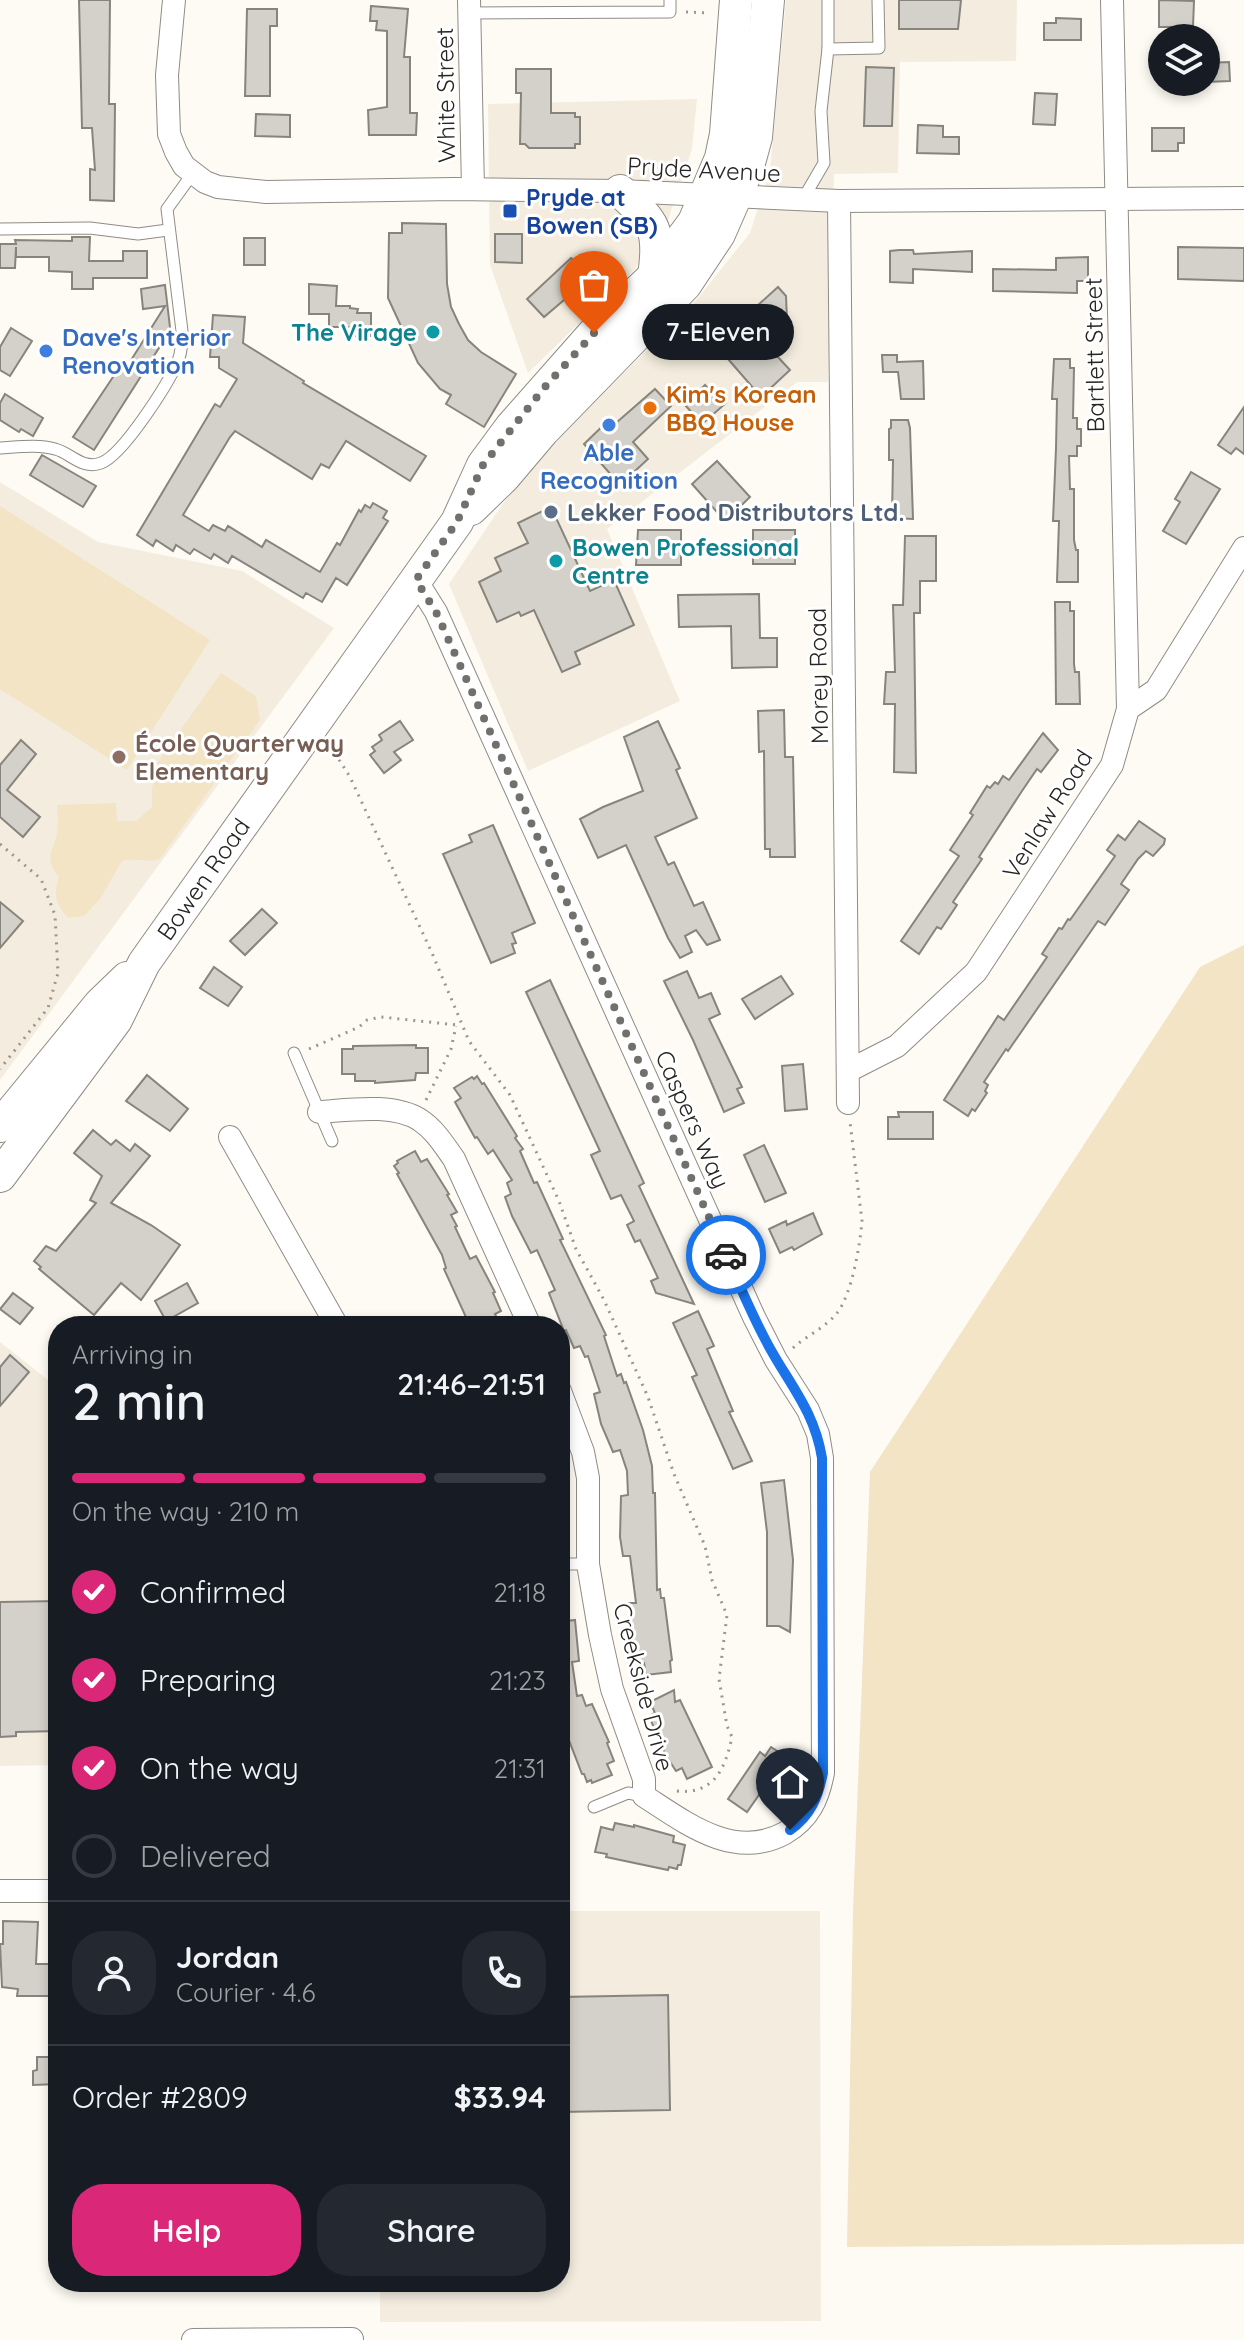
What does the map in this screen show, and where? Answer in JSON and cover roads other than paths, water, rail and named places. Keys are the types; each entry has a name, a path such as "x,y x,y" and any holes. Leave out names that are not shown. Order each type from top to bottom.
{"main road":[{"name":"Bowen Road","path":"0,1176 116,1020 144,963 457,522 483,465 511,427 594,333 654,276 689,230 751,160 756,137 768,0"},
{"name":"Bowen Road","path":"457,522 504,477 551,422 685,285 719,234 721,158 726,134 723,6"},
{"path":"620,191 642,211 654,228 658,248 654,276"},
{"name":"Bowen Road","path":"0,1126 100,1004 144,963"}],"street":[{"name":"Pryde Avenue","path":"174,0 166,107 169,134 176,152 193,173 218,187 239,191 620,191 839,201 1244,198"},
{"name":"Bartlett Street","path":"1112,0 1128,709"},
{"name":"White Street","path":"469,6 473,189"},
{"name":"Morey Road","path":"839,201 848,1103"},
{"path":"1128,709 1156,690 1244,548"},
{"name":"Caspers Way","path":"416,580 436,612 754,1317 776,1360 808,1410 818,1434 822,1458 825,1750 818,1796"},
{"name":"Venlaw Road","path":"848,1071 897,1046 976,972 1112,765 1128,709"},
{"path":"319,1112 369,1109 418,1118 437,1134 454,1159 525,1316"},
{"path":"230,1137 331,1316"},
{"name":"Creekside Drive","path":"570,1416 580,1441 588,1478 588,1564 606,1665 644,1779 644,1796 695,1829 721,1839 748,1844 770,1840 799,1823 818,1796"},
{"path":"0,1891 48,1891"},
{"path":"193,2340 352,2339"}],"lane":[{"path":"803,200 824,163 821,111 828,49 828,0"},
{"path":"828,49 879,48 878,0"},
{"path":"469,6 670,6"},
{"path":"0,448 37,446 58,449 86,464 101,463 128,441 177,363 182,348 167,209 193,173"},
{"path":"0,229 90,228 138,234 168,230"},
{"path":"294,1053 332,1141"},
{"path":"570,1564 588,1564"},
{"path":"594,1807 628,1793 644,1796"}],"place":[{"name":"Pryde at Bowen (SB)","path":"510,211"},
{"name":"The Virage","path":"433,332"},
{"name":"7-Eleven","path":"594,333"},
{"name":"Dave's Interior Renovation","path":"46,351"},
{"name":"Kim's Korean BBQ House","path":"650,408"},
{"name":"Able Recognition","path":"609,425"},
{"name":"Lekker Food Distributors Ltd.","path":"551,512"},
{"name":"Bowen Professional Centre","path":"556,561"},
{"name":"École Quarterway Elementary","path":"119,757"}]}
